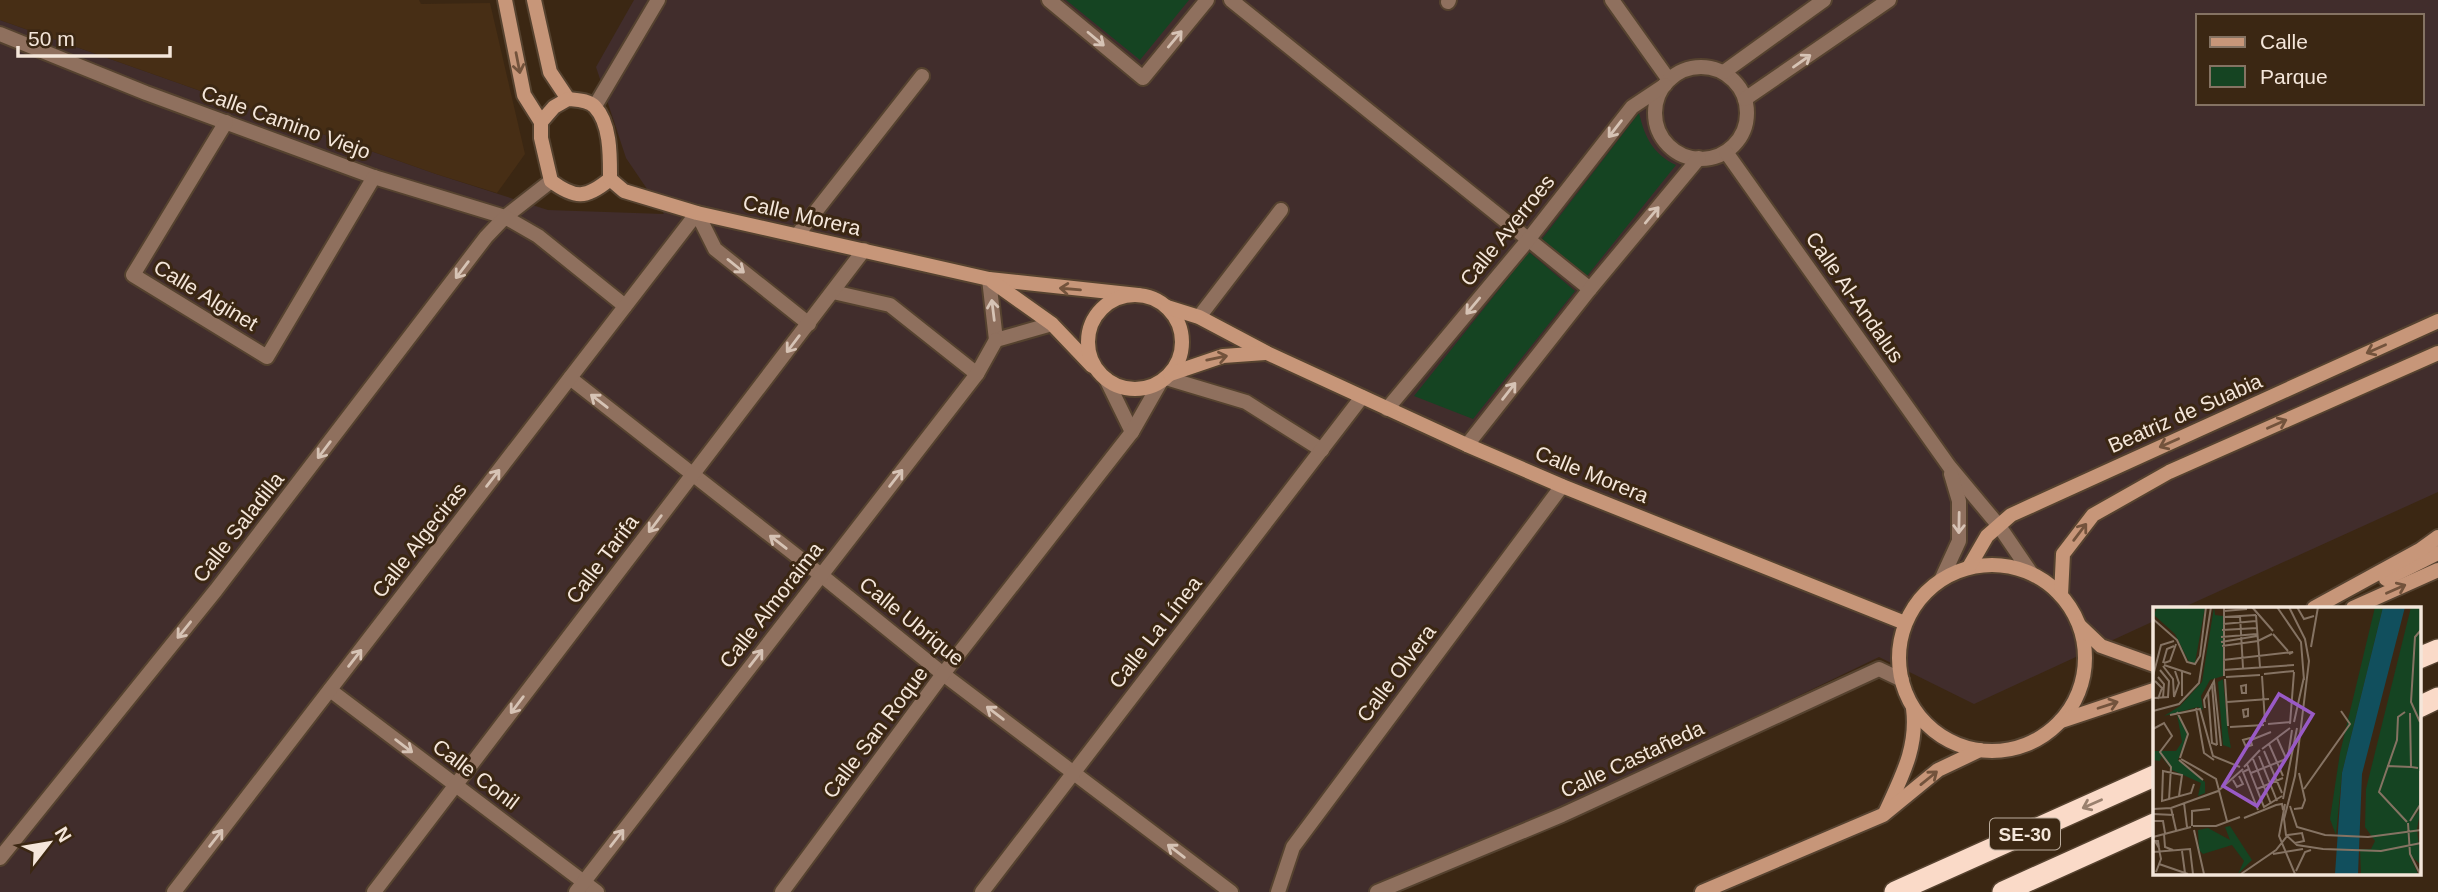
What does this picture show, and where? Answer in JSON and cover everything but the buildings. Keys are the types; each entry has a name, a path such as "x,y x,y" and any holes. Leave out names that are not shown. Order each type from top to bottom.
{"highway":[{"path":"2420,659 2438,650"},
{"path":"2420,706 2438,698"},
{"name":"SE-30","path":"1895,892 2153,776"},
{"name":"SE-30","path":"2003,892 2153,824"}],"street":[{"path":"505,0 524,94 541,122 541,138 551,181 570,194 586,194 598,189 610,179 610,154 604,125 595,106 582,100 568,99 554,107 541,122"},
{"path":"534,0 550,72 568,99"},
{"path":"595,106 658,0"},
{"path":"1049,0 1143,78 1208,0"},
{"path":"1231,0 1590,289"},
{"path":"1612,0 1667,82"},
{"path":"1724,72 1824,0"},
{"path":"1745,99 1889,0"},
{"name":"Calle Camino Viejo","path":"0,34 374,177 505,217 538,236 625,306"},
{"path":"1710,67 1724,72 1741,89 1745,99 1745,129 1737,142 1726,152 1713,157 1686,156 1664,139 1658,127 1657,100 1667,82 1681,71 1710,67"},
{"path":"798,234 922,76"},
{"name":"Calle Averroes","path":"1387,409 1528,240 1632,107 1667,82"},
{"name":"Calle Alginet","path":"226,122 133,275 267,357 374,177"},
{"name":"Calle Al-Andalus","path":"1726,152 1949,466 1999,526 2031,573"},
{"path":"1466,445 1699,158"},
{"name":"Calle Morera","path":"610,179 624,191 697,213 989,279 1138,295"},
{"path":"505,217 551,181"},
{"path":"1199,317 1281,210"},
{"path":"697,213 715,249 808,324"},
{"name":"Calle Algeciras","path":"174,892 697,213"},
{"name":"Calle Saladilla","path":"0,858 216,590 486,237 505,217"},
{"name":"Calle Tarifa","path":"374,892 864,250"},
{"path":"989,279 996,340 1052,324"},
{"name":"Calle Morera","path":"989,279 1052,324 1104,378"},
{"path":"833,292 890,305 976,374"},
{"path":"1104,378 1126,389 1149,387 1165,378 1177,364 1182,340 1175,317 1167,307 1149,297 1138,295 1113,300 1095,317 1087,341 1089,354 1132,432"},
{"name":"Calle Morera","path":"1167,307 1199,317 1267,353 1466,445 1905,623"},
{"name":"Beatriz de Suabia","path":"1969,567 1987,536 2011,515 2438,321"},
{"name":"Calle Almoraima","path":"580,887 976,374 996,340"},
{"path":"2061,595 2063,554 2093,515 2169,472 2438,352"},
{"name":"Calle Morera","path":"1165,378 1223,356 1267,353"},
{"name":"Calle Ubrique","path":"570,378 943,674 1231,892"},
{"path":"1165,378 1246,402 1322,450"},
{"name":"Calle San Roque","path":"782,892 943,674 1132,432 1165,378"},
{"name":"Calle La Línea","path":"982,892 1362,397"},
{"name":"Calle Al-Andalus","path":"1942,578 1959,541 1959,501 1949,466"},
{"name":"Calle Olvera","path":"1279,892 1293,847 1562,486"},
{"path":"2316,607 2420,550 2438,537"},
{"path":"2327,607 2438,552"},
{"path":"1883,815 1907,764 1916,729 1913,708 1902,681 1899,652 1905,623 1920,598 1942,578 1969,567 2001,564 2031,573 2047,582 2061,595 2079,625 2101,646 2153,665"},
{"path":"2356,607 2438,570"},
{"path":"1913,708 1923,721 1942,736 1965,747 1980,750 2016,748 2048,733 2071,707 2084,676 2085,650 2079,625"},
{"name":"Calle Castañeda","path":"1377,892 1562,815 1879,669 1902,681"},
{"name":"Calle Conil","path":"330,690 456,785 580,887 597,892"},
{"path":"2061,721 2153,690"},
{"path":"1702,892 1883,815 1938,770 1980,750"}],"shaded area":[{"path":"0,0 419,0 421,4 490,3 525,154 497,193 436,174 0,20"},
{"path":"634,0 2438,0 2438,492 2184,607 2153,607 2153,621 1974,704 1879,657 1392,892 0,892 0,20 436,174 548,210 664,214 626,158 596,67"}],"green space":[{"path":"1066,0 1189,0 1140,60"},
{"path":"1639,113 1651,144 1661,156 1676,165 1587,276 1542,239"},
{"path":"1529,252 1575,291 1473,419 1414,396"}]}
